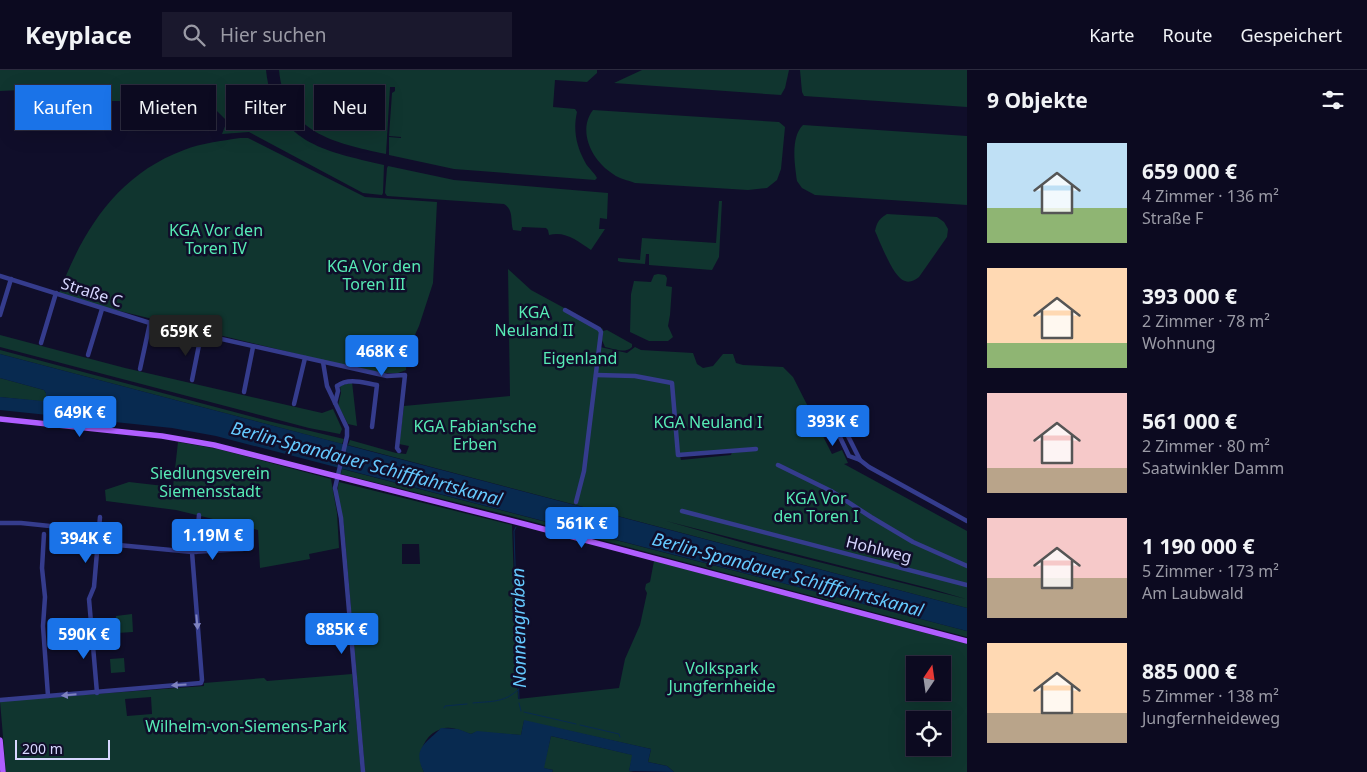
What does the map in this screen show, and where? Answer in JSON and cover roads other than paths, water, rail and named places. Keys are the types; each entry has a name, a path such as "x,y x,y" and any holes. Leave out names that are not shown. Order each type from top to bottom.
{"main road":[{"path":"0,419 182,439 214,445 337,475 967,641"},
{"path":"0,740 3,772"}],"street":[{"name":"Straße C","path":"0,276 150,324 387,376 404,374 397,448 400,451"},
{"path":"0,315 12,279"},
{"path":"41,342 56,294"},
{"path":"88,355 102,309"},
{"path":"565,310 596,327 601,332 584,471 576,502"},
{"path":"140,369 150,324"},
{"path":"192,380 201,335"},
{"path":"244,392 253,346"},
{"path":"294,404 305,358"},
{"path":"323,362 326,386 346,423 348,434 337,475 335,493 341,518 363,772"},
{"path":"596,375 635,376 672,383 678,455 756,449"},
{"path":"326,386 337,386 342,382 352,381 377,385 372,427"},
{"path":"335,403 338,391 337,386"},
{"path":"840,420 860,460"},
{"path":"845,429 839,432 840,439 849,456 860,460 869,467 967,521"},
{"path":"778,465 831,491 914,542 967,566"},
{"name":"Hohlweg","path":"682,512 967,585"},
{"path":"0,700 201,683 194,552 199,515"},
{"path":"97,692 89,599 94,588 100,517"},
{"path":"0,524 21,523 45,529 98,531"},
{"path":"45,529 42,568 45,596 43,626 48,696"},
{"path":"97,543 194,552 243,549"}],"water":[{"name":"Berlin-Spandauer Schifffahrtskanal","path":"0,354 967,608 967,631 216,436 172,428 0,410 0,397 43,401 46,393 44,390 0,378"},
{"path":"524,720 651,749 648,762 667,766 674,772 629,771 632,755 551,736 544,768 553,770 552,772 424,772 420,764 420,751 426,742 441,728 458,729 471,734 477,731 521,735"}],"waterway":[{"name":"Nonnengraben","path":"516,527 514,531 519,699"},
{"path":"473,703 503,699 519,689"},
{"name":"Nonnengraben","path":"519,703 521,711"},
{"path":"444,708 445,706 467,704"},
{"name":"Nonnengraben","path":"524,712 576,724"},
{"name":"Nonnengraben","path":"580,725 619,734 620,737"}],"park label":[{"name":"KGA Vor den Toren IV","path":"216,239"},
{"name":"KGA Vor den Toren III","path":"374,275"},
{"name":"KGA Neuland II","path":"534,321"},
{"name":"Eigenland","path":"580,358"},
{"name":"KGA Neuland I","path":"708,422"},
{"name":"KGA Fabian'sche Erben","path":"475,435"},
{"name":"Siedlungsverein Siemensstadt","path":"210,482"},
{"name":"KGA Vor den Toren I","path":"816,507"},
{"name":"Volkspark Jungfernheide","path":"722,677"},
{"name":"Wilhelm-von-Siemens-Park","path":"246,726"}]}
